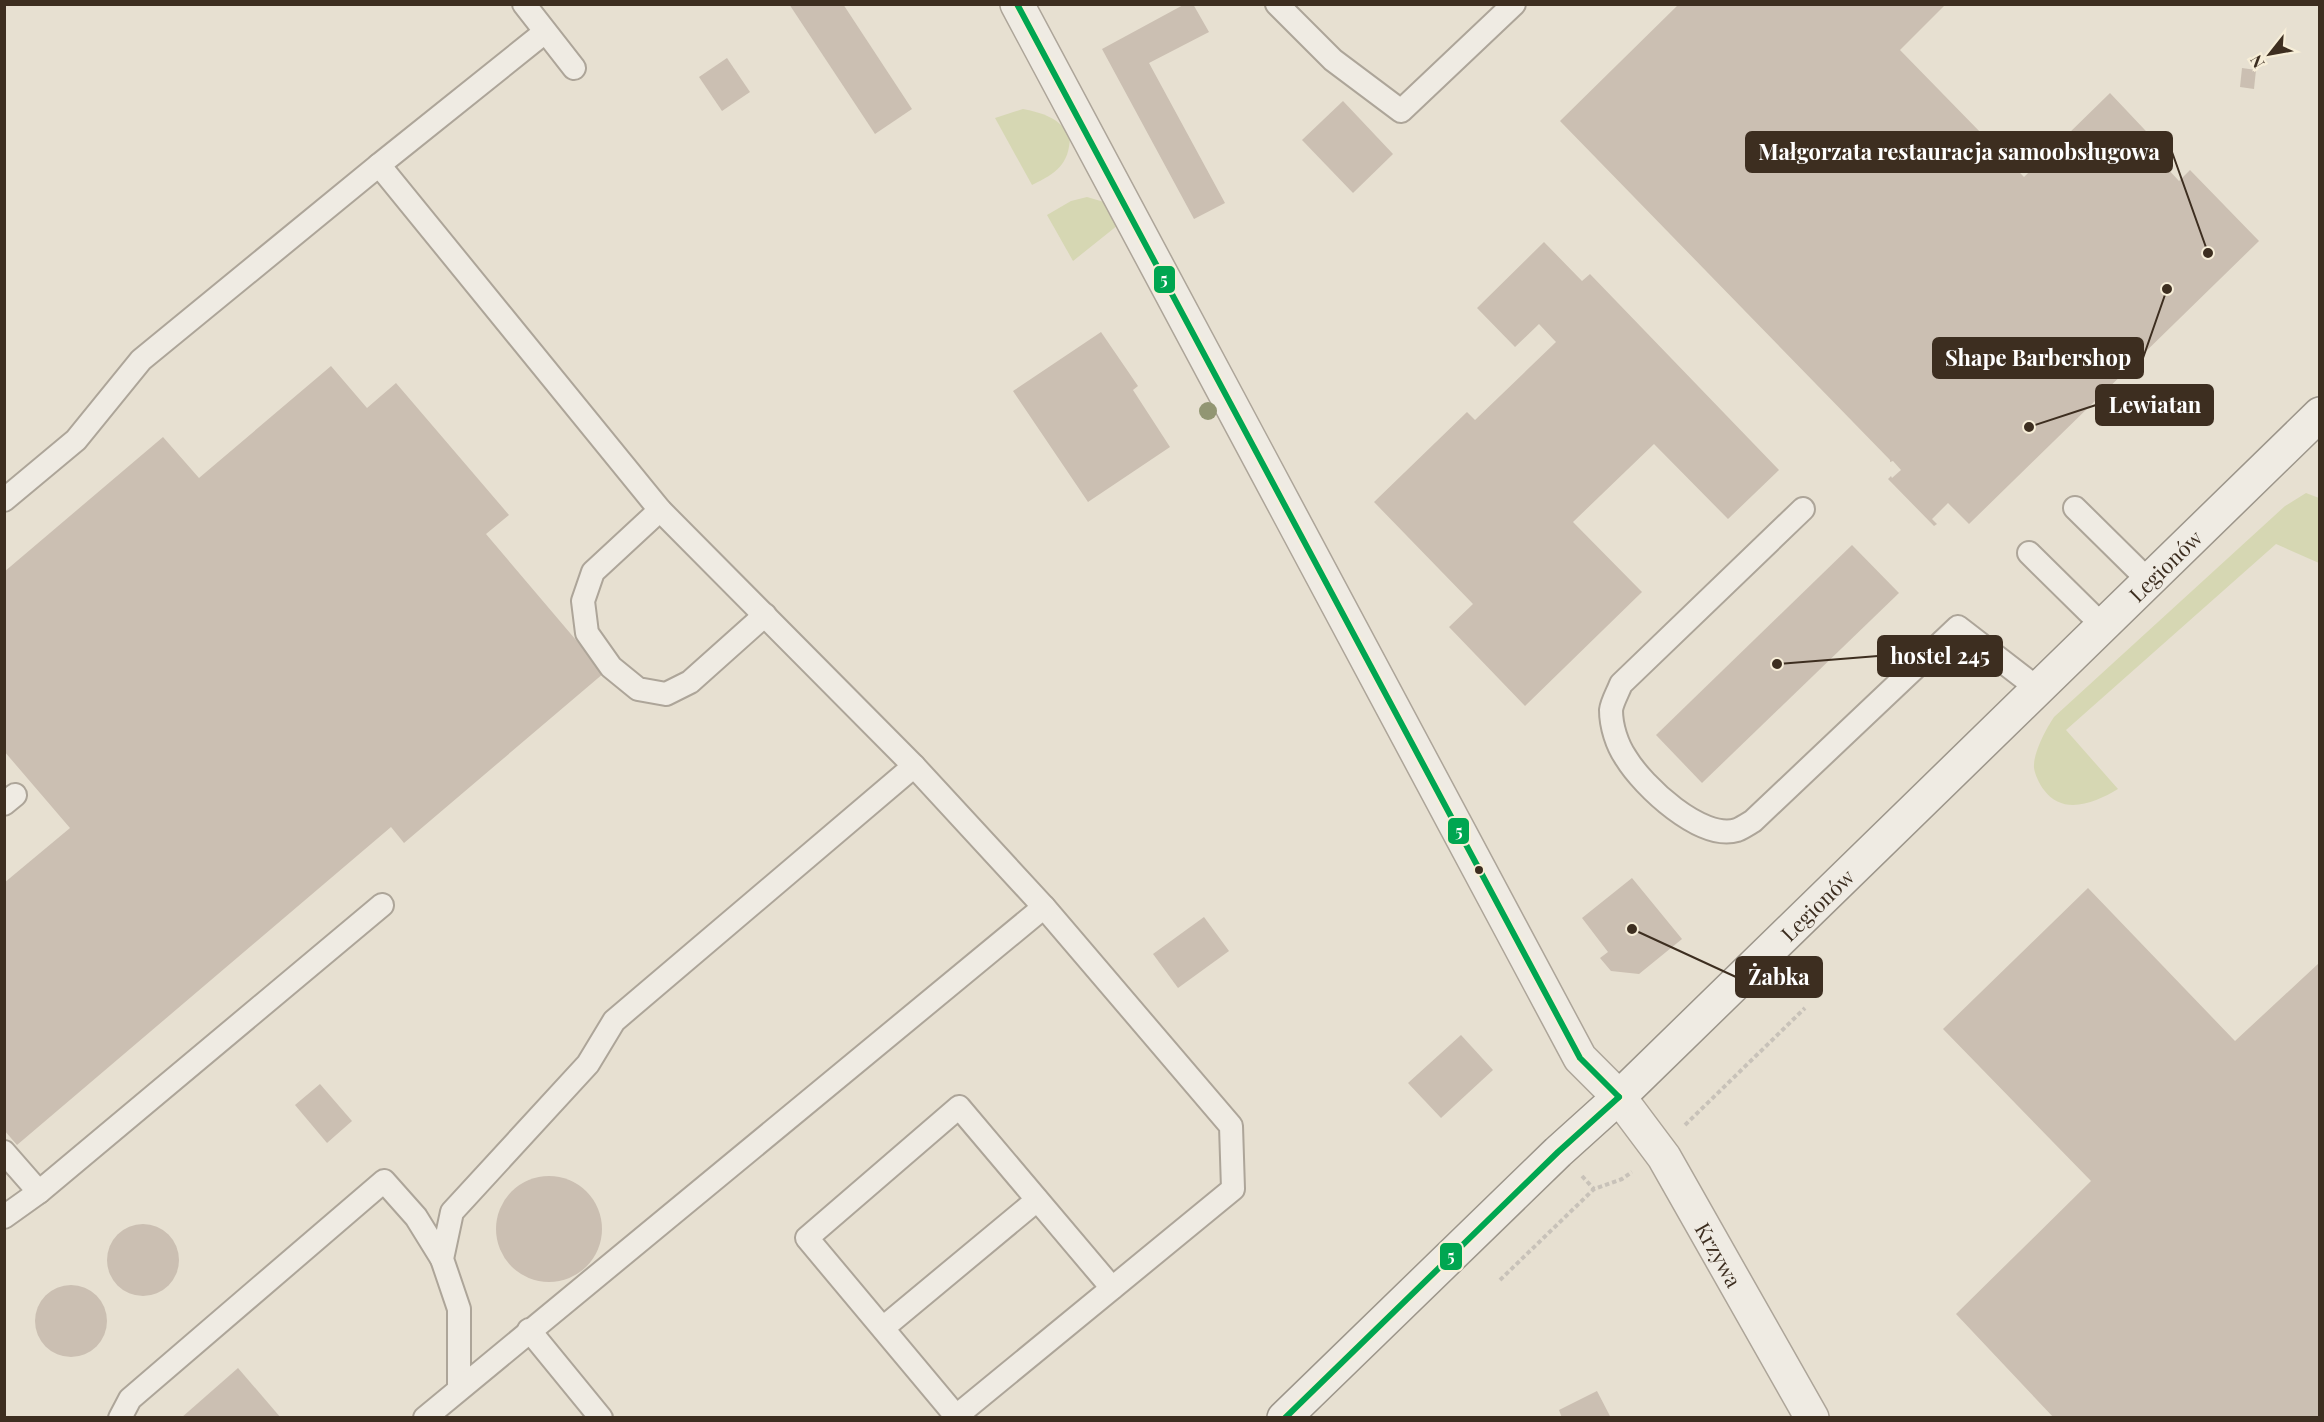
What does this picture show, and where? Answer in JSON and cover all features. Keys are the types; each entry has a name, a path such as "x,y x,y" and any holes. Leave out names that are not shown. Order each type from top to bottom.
{"street":[{"name":"Krzywa","path":"1017,4 1580,1058 1619,1097 1659,1150 1812,1418"},
{"name":"Legionów","path":"1284,1418 1558,1152 1619,1097 2319,414"}],"lane":[{"path":"524,4 574,68"},
{"path":"1277,4 1334,60 1401,111 1514,4"},
{"path":"4,500 76,440 141,360 545,32"},
{"path":"379,165 660,510 914,766 1044,908 1231,1126 1233,1190 955,1417 807,1238 959,1107 1112,1288"},
{"path":"2075,508 2148,580"},
{"path":"1803,509 1621,684 1611,708 1613,728 1624,756 1640,777 1665,802 1693,821 1714,829 1735,830 1753,821 1958,627 2037,688"},
{"path":"660,510 593,572 583,601 587,633 611,667 638,689 666,694 690,682 765,615"},
{"path":"2029,553 2102,625"},
{"path":"442,1259 452,1212 588,1064 614,1021 914,766"},
{"path":"4,1217 39,1192 382,905"},
{"path":"425,1418 1044,908"},
{"path":"4,1152 39,1192"},
{"path":"120,1418 130,1399 384,1181 416,1217 442,1259 459,1309 459,1389"},
{"path":"883,1328 1037,1200"},
{"path":"529,1330 601,1418"}],"path":[{"path":"1500,1280 1594,1189 1622,1179 1659,1150 1805,1008"}],"green space":[{"path":"1023,109 1050,117 1061,125 1070,137 1067,155 1060,167 1032,185 995,118"},
{"path":"1087,197 1104,202 1118,225 1073,261 1047,215 1071,201"},
{"path":"2306,493 2319,498 2319,563 2276,544 2066,730 2118,789 2099,799 2080,804 2060,803 2052,798 2044,790 2037,777 2034,762 2044,734 2054,717 2285,506"}],"building":[{"path":"789,4 843,4 912,109 875,134"},
{"path":"1185,4 1193,4 1209,32 1149,63 1225,203 1194,219 1102,49"},
{"path":"1679,4 1946,4 1900,50 2024,177 2110,93 2161,147 2154,154 2179,181 2190,170 2259,241 1969,524 1948,503 1932,519 1937,524 1934,526 1888,479 1901,470 1893,461 1890,462 1560,121"},
{"path":"727,58 750,92 722,111 699,77"},
{"path":"2242,68 2256,70 2254,89 2240,87"},
{"path":"1343,101 1393,154 1353,193 1302,140"},
{"path":"1544,242 1582,281 1590,274 1779,470 1728,519 1654,444 1573,522 1642,592 1525,706 1449,627 1473,604 1374,502 1467,412 1475,420 1556,342 1539,324 1515,347 1477,308"},
{"path":"1101,332 1138,386 1133,390 1170,447 1088,502 1013,391"},
{"path":"331,366 367,408 396,383 509,515 486,534 604,673 404,843 391,827 17,1145 4,1130 4,883 70,828 4,751 4,572 163,437 199,478"},
{"path":"1852,545 1899,593 1702,783 1656,735"},
{"path":"1632,878 1682,939 1639,974 1611,971 1600,958 1608,952 1582,918"},
{"path":"2088,888 2235,1041 2319,963 2319,1418 2054,1418 1956,1314 2091,1181 1943,1029"},
{"path":"1204,917 1229,951 1178,988 1153,954"},
{"path":"1461,1035 1493,1070 1441,1118 1408,1083"},
{"path":"320,1084 352,1121 327,1143 295,1105"},
{"path":"549,1176 569,1180 586,1192 598,1209 602,1229 598,1249 586,1266 569,1278 549,1282 529,1278 512,1266 500,1249 496,1229 500,1209 512,1192 529,1180"},
{"path":"143,1224 157,1227 169,1234 176,1246 179,1260 176,1274 169,1286 157,1293 143,1296 129,1293 117,1286 110,1274 107,1260 110,1246 117,1234 129,1227"},
{"path":"71,1285 85,1288 97,1295 104,1307 107,1321 104,1335 97,1347 85,1354 71,1357 57,1354 45,1347 38,1335 35,1321 38,1307 45,1295 57,1288"},
{"path":"238,1368 281,1418 181,1418"},
{"path":"1597,1391 1611,1418 1562,1418 1559,1410"}],"transit line":[{"name":"5","path":"1017,4 1580,1058 1619,1097"},
{"name":"5","path":"1285,1418 1558,1152 1619,1097"}],"place":[{"name":"Małgorzata restauracja samoobsługowa","path":"2208,253"},
{"name":"Shape Barbershop","path":"2167,289"},
{"name":"Lewiatan","path":"2029,427"},
{"name":"hostel 245","path":"1777,664"},
{"name":"Żabka","path":"1632,929"}]}
